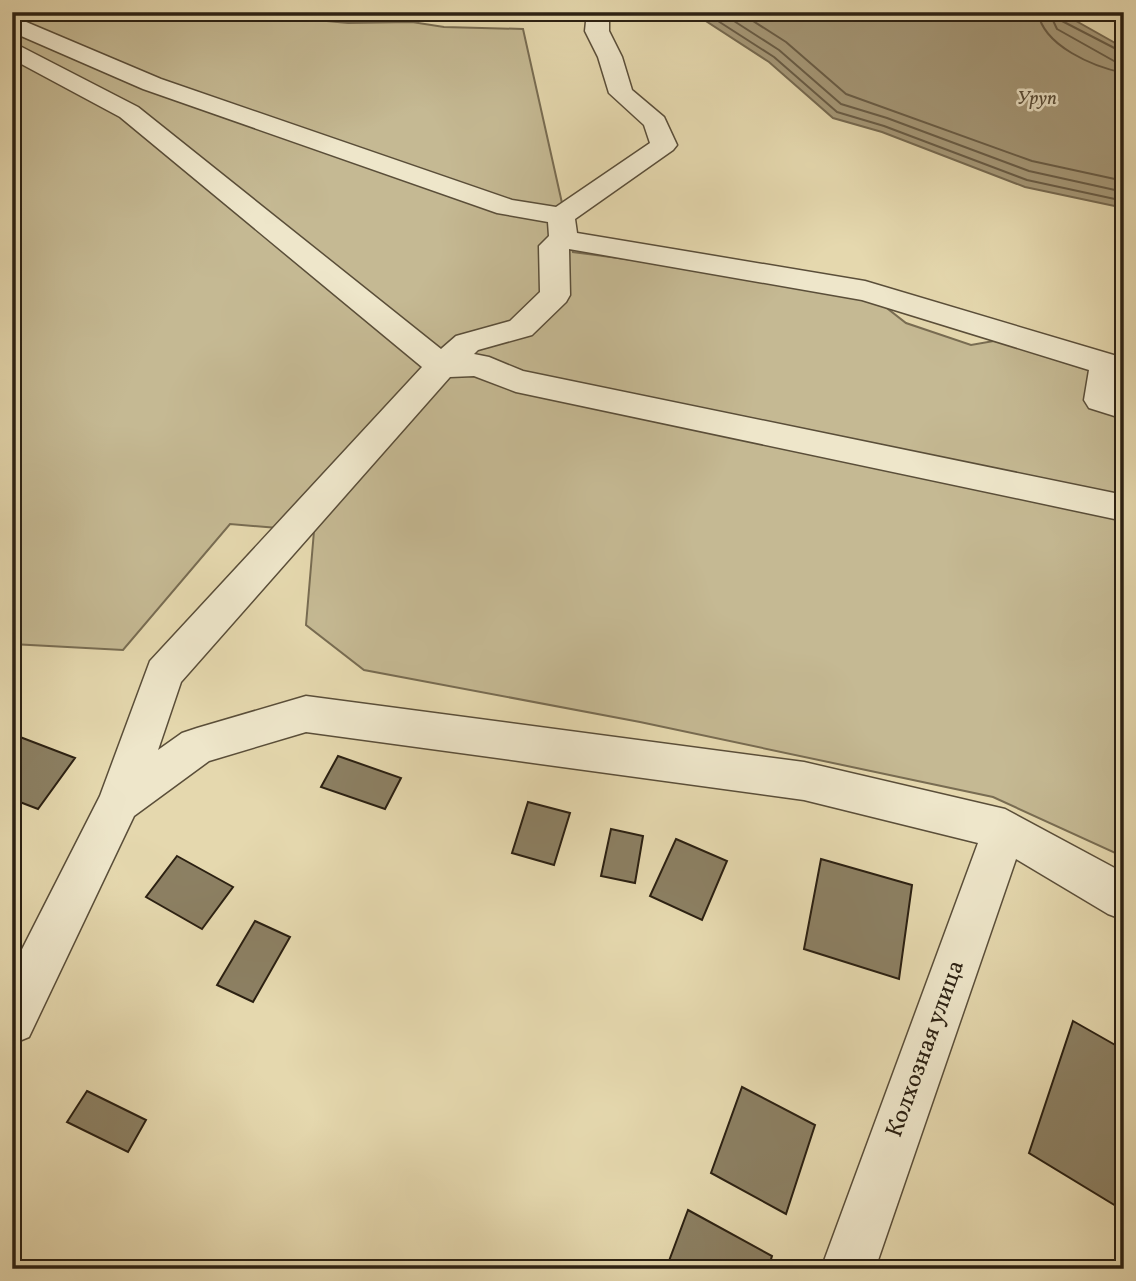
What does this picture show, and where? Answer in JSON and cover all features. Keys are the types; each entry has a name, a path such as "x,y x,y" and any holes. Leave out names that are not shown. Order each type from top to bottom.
{"street":[{"path":"12,1020 119,802 164,673 441,366 467,343 521,328 555,295 553,246 562,228 664,145 655,122 621,93 610,57 597,31 598,12"},
{"path":"12,23 34,35 152,84 507,206 562,228 865,291 1106,364 1100,400 1124,408"},
{"path":"12,49 129,112 441,366 478,365 516,381 1124,508"},
{"path":"119,802 197,746 306,714 804,780 1005,829 1124,898"},
{"name":"Колхозная улица","path":"848,1269 1005,829"}],"path":[{"path":"1112,12 1124,19"}],"shaded area":[{"path":"12,12 250,14 348,23 412,22 444,27 523,29 573,252 865,291 906,323 971,345 1034,334 1124,383 1124,857 993,797 640,722 364,670 306,625 314,531 230,524 123,650 12,644"}],"water":[{"name":"Уруп","path":"692,12 1060,12 1124,48 1124,208 1025,187 882,132 833,118 769,62"}],"building":[{"path":"20,737 75,758 38,809 12,799 12,748"},
{"path":"338,756 401,778 385,809 321,787"},
{"path":"528,802 570,813 554,865 512,853"},
{"path":"611,829 643,836 635,883 601,876"},
{"path":"676,839 727,861 702,920 650,896"},
{"path":"177,856 233,887 202,929 146,897"},
{"path":"821,859 912,885 899,979 804,949"},
{"path":"255,921 290,937 253,1002 217,985"},
{"path":"1073,1021 1124,1050 1124,1199 1121,1209 1029,1153"},
{"path":"742,1087 815,1125 786,1214 711,1173"},
{"path":"87,1091 146,1120 128,1152 67,1122"},
{"path":"688,1210 772,1256 768,1269 666,1269"}]}
